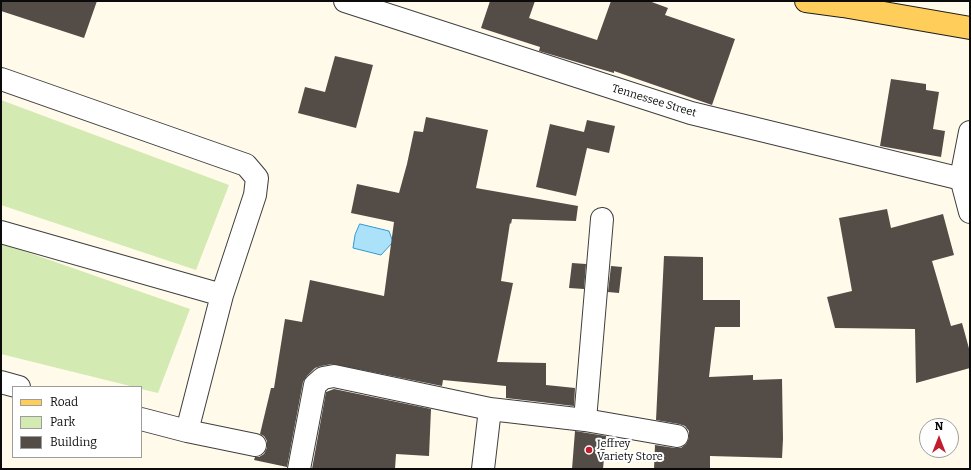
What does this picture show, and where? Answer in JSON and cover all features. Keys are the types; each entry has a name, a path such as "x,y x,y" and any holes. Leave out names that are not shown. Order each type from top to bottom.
{"main road":[{"path":"806,1 970,28"}],"street":[{"name":"Tennessee Street","path":"345,1 691,113 965,179"},
{"path":"1,78 246,165 257,178 255,195 222,295 187,432"},
{"path":"970,132 965,179 970,212"},
{"path":"585,420 602,219"},
{"path":"1,232 222,295"},
{"path":"299,469 315,385 323,378 334,376 490,409 585,420 677,436"},
{"path":"1,382 15,386"},
{"path":"483,469 490,409"},
{"path":"142,419 187,432 255,445"}],"green space":[{"path":"1,100 229,185 196,270 1,205"},
{"path":"1,243 190,309 158,393 142,389 142,386 130,386 1,354"}],"water":[{"path":"360,224 389,231 393,242 381,255 353,248 355,235"}],"building":[{"path":"1,1 97,1 84,38 1,11"},
{"path":"490,1 535,1 529,18 597,40 611,1 649,1 668,8 665,15 735,39 712,105 614,71 614,73 539,51 540,47 481,28"},
{"path":"335,56 373,65 356,128 298,113 305,87 325,92"},
{"path":"891,79 926,84 926,90 939,92 933,129 945,131 941,157 880,146"},
{"path":"426,117 488,130 476,188 578,206 576,221 512,219 511,224 510,223 501,281 513,283 497,362 546,363 546,385 575,388 574,406 506,398 506,386 443,380 442,386 332,364 315,368 303,382 287,467 254,460 255,457 259,457 264,454 267,448 267,441 264,436 260,434 271,388 274,388 285,319 302,322 310,280 384,296 394,222 351,213 357,184 399,193 414,131 423,132"},
{"path":"587,120 615,126 609,153 587,148 576,196 536,187 550,124 584,132"},
{"path":"887,209 891,228 943,214 954,255 932,261 951,326 962,323 970,352 970,368 916,383 915,329 835,328 827,297 852,291 839,218"},
{"path":"664,256 703,257 703,300 740,300 740,327 715,327 709,377 753,375 753,380 782,379 782,458 710,456 710,469 654,469 655,445 681,448 686,444 689,438 689,431 685,426 656,420"},
{"path":"572,263 586,264 584,289 569,288"},
{"path":"611,266 622,267 619,293 608,292"},
{"path":"334,389 431,409 429,456 396,454 395,469 312,469 326,392"},
{"name":"Jeffrey Variety Store","path":"575,431 606,436 603,469 572,469"}],"place":[{"name":"Jeffrey Variety Store","path":"589,450"}]}
